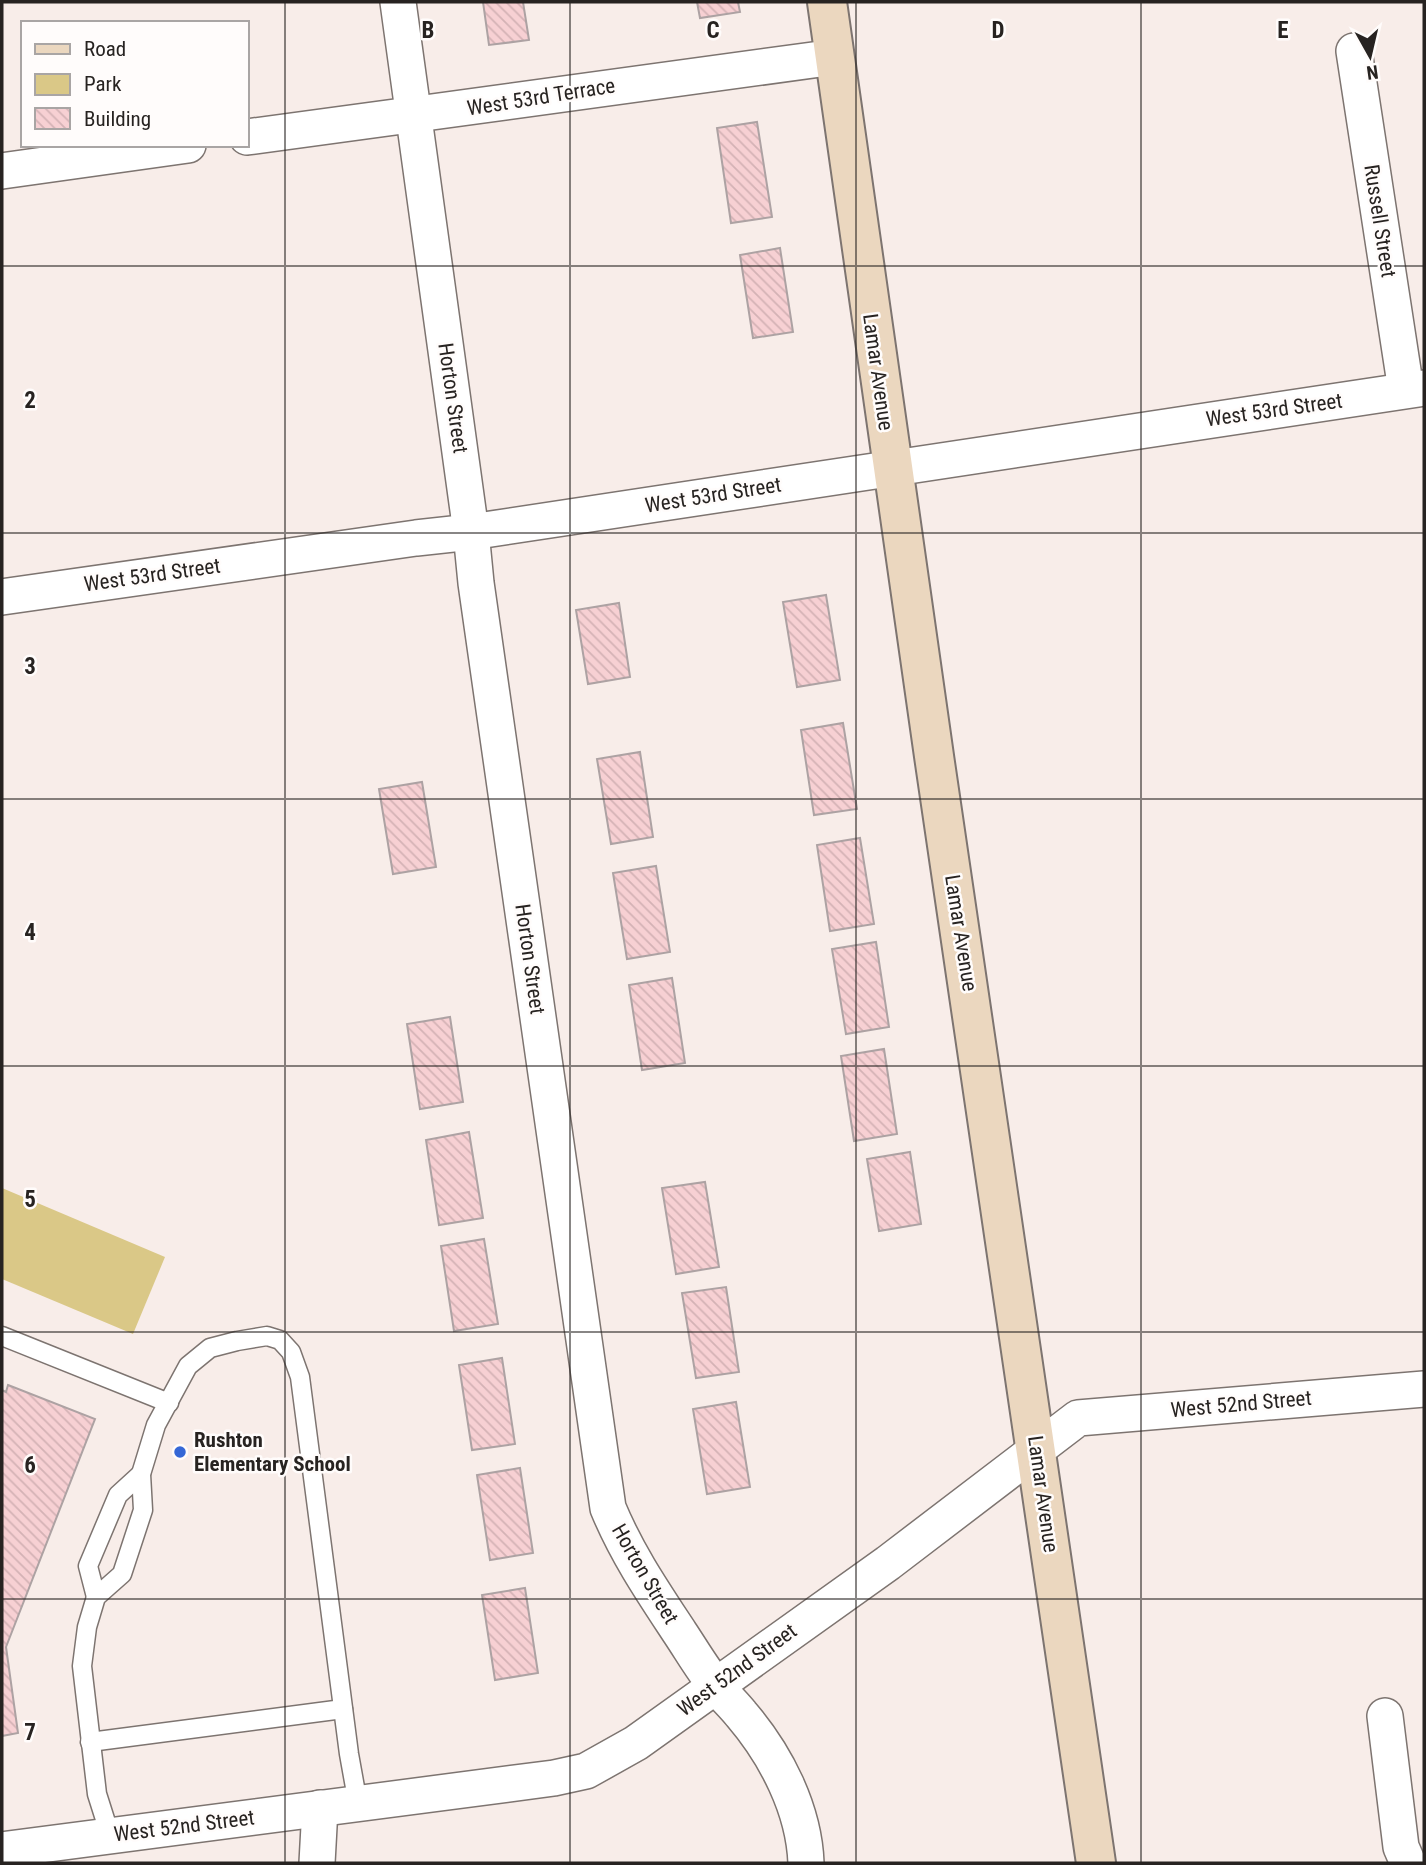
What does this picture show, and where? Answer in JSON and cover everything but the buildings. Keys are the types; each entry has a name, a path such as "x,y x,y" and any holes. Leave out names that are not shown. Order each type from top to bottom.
{"street":[{"name":"Horton Street","path":"398,2 471,532 475,583 589,1360 608,1508 636,1567 715,1685 742,1716 767,1752 795,1802 806,1846 806,1863"},
{"name":"Lamar Avenue","path":"827,2 891,467 1096,1863"},
{"name":"Russell Street","path":"1354,51 1415,389"},
{"name":"West 53rd Terrace","path":"248,137 835,57"},
{"path":"2,171 174,147"},
{"name":"West 53rd Street","path":"2,597 471,532 1415,389"},
{"name":"West 52nd Street","path":"2,1850 113,1849 320,1808 554,1778 586,1771 636,1743 888,1563 1071,1422 1087,1415 1424,1389"},
{"path":"1385,1716 1401,1847 1408,1863"},
{"path":"317,1863 320,1808"}],"lane":[{"path":"2,1336 169,1403"},
{"path":"96,1597 122,1574 143,1510 141,1474 156,1425 188,1366 209,1348 267,1336 280,1340 291,1352 300,1377 358,1804"},
{"path":"113,1849 97,1794 82,1666 87,1627 96,1597 88,1566 118,1495 141,1474"},
{"path":"90,1742 343,1709"}],"green space":[{"path":"2,1188 165,1257 133,1334 2,1279"}],"place":[{"name":"Rushton Elementary School","path":"180,1452"}]}
